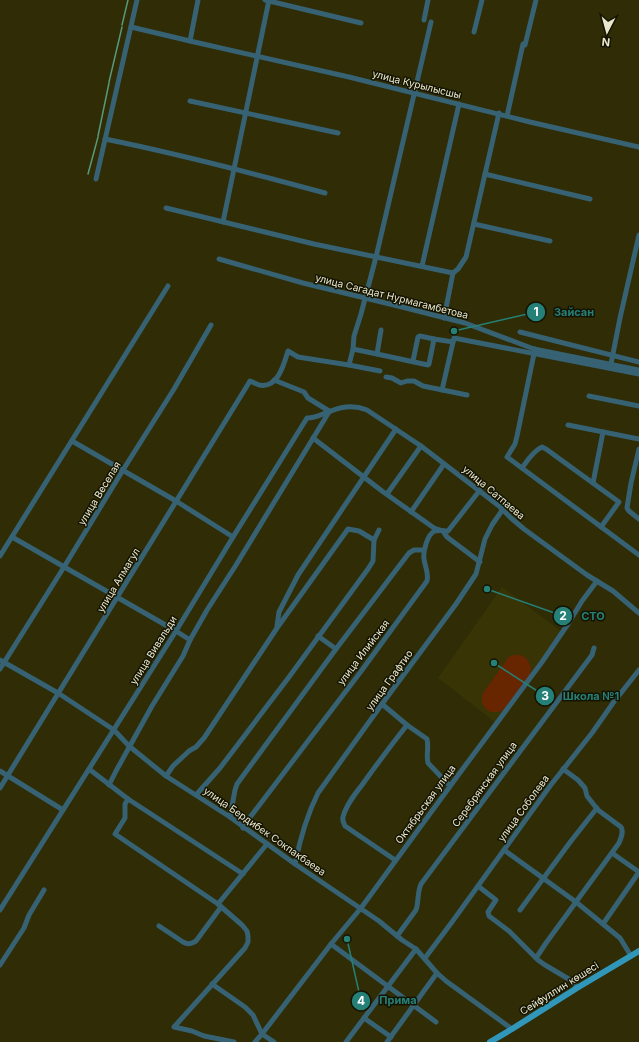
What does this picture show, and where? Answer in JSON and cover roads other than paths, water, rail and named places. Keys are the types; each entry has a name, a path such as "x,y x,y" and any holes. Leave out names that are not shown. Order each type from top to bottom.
{"main road":[{"name":"Сейфуллин көшесі","path":"490,1042 639,951"}],"street":[{"path":"96,179 137,0"},
{"path":"190,41 198,0"},
{"path":"223,222 268,0 361,22"},
{"path":"424,20 428,0"},
{"path":"474,32 482,0"},
{"path":"506,116 536,0"},
{"path":"349,366 354,336 376,257 431,22"},
{"name":"улица Курылысшы","path":"131,27 349,77 639,147"},
{"path":"190,101 338,133"},
{"path":"422,266 459,104"},
{"path":"444,318 453,273 466,257 499,113"},
{"path":"105,139 235,168 325,193"},
{"path":"485,174 590,199"},
{"path":"166,208 314,244 453,273"},
{"path":"474,224 550,241"},
{"path":"611,364 639,235"},
{"name":"улица Сагадат Нурмагамбетова","path":"219,259 304,283 479,328 534,351 639,370"},
{"path":"0,556 168,286"},
{"name":"улица Веселая","path":"0,669 2,661 64,567 174,389 211,325"},
{"path":"377,354 381,330"},
{"path":"520,332 639,362"},
{"path":"413,361 418,337 420,336 453,342"},
{"path":"442,390 454,338 534,351 639,374"},
{"path":"353,349 428,365 434,339"},
{"path":"109,785 152,706 183,656 207,610 236,565 329,411 308,398 304,392 274,380 277,378 283,366 288,351 294,356 298,357 380,371"},
{"path":"534,351 515,444 506,457 639,555"},
{"path":"386,377 392,378 401,383 407,381 414,382 423,386 467,395"},
{"name":"улица Алмагул","path":"0,788 250,381 259,385 267,385 274,380"},
{"path":"590,396 639,406"},
{"name":"улица Сатпаева","path":"329,411 340,407 360,407 367,410 421,446 480,490 524,529 587,575 613,591 639,613"},
{"name":"улица Вивальди","path":"0,910 176,631 307,418 316,418 329,411"},
{"path":"568,425 639,439"},
{"path":"277,628 279,612 294,583 396,429"},
{"path":"593,482 603,432"},
{"path":"313,438 411,512 434,528 443,531 447,536 480,562"},
{"path":"72,441 176,500 233,537"},
{"path":"387,494 421,446"},
{"path":"522,468 532,454 542,447 593,482 619,502 601,527"},
{"path":"639,449 627,508 639,519"},
{"path":"411,512 444,464"},
{"path":"230,817 237,784 336,649 409,553 414,550 424,550 427,541 435,532 448,531 480,490"},
{"name":"улица Графтио","path":"295,864 300,839 311,806 318,793 456,604 476,574 485,539 492,525 503,510"},
{"path":"166,776 173,766 189,751 196,747 204,738 277,628 348,529 359,531 374,540"},
{"path":"196,795 220,768 289,678 318,636 364,575 373,561 374,540 379,530"},
{"path":"12,537 190,640"},
{"name":"улица Илийская","path":"243,828 427,581 428,575 424,560 424,550"},
{"name":"Октябрьская улица","path":"255,1042 360,908 542,662 597,581"},
{"path":"318,636 336,649"},
{"name":"Серебрянская улица","path":"397,936 416,910 421,884 592,655 594,648"},
{"name":"улица Бердибек Сокпакбаева","path":"2,661 58,693 114,730 130,746 166,776 230,817 243,828 295,864 379,920 397,936 416,949 437,973 459,991 512,1029"},
{"name":"улица Соболева","path":"425,958 563,769 639,670"},
{"path":"382,704 427,739 428,763 450,786"},
{"path":"395,860 345,826 343,818 354,796 407,724"},
{"path":"89,769 128,799 243,874"},
{"path":"536,958 622,838 623,830 621,827 597,808 587,796 585,788 578,780 563,769"},
{"path":"0,771 63,810"},
{"path":"128,799 125,804 125,818 115,834 219,906 247,931 248,942 245,948 174,1027 208,1037 234,1042"},
{"path":"520,910 570,841 597,808"},
{"path":"159,926 187,944 191,944 196,941 219,906 267,844"},
{"path":"504,850 576,902 620,938 631,956"},
{"path":"603,924 639,872 612,853"},
{"path":"478,886 496,900 488,912 488,916 509,931 536,958 572,981 577,988"},
{"path":"0,965 24,928 29,915 44,890"},
{"path":"331,944 436,1022"},
{"path":"346,1042 416,949"},
{"path":"387,1042 437,973"},
{"path":"212,984 245,1007 253,1015 262,1034 274,1042"},
{"path":"364,1018 391,1037"}],"waterway":[{"path":"122,25 128,0"},
{"path":"109,82 122,27"},
{"path":"98,136 109,83"},
{"path":"88,174 98,137"}],"place":[{"name":"Зайсан","path":"454,331"},
{"name":"СТО","path":"487,589"},
{"name":"Школа №1","path":"494,663"},
{"name":"Прима","path":"347,939"}]}
